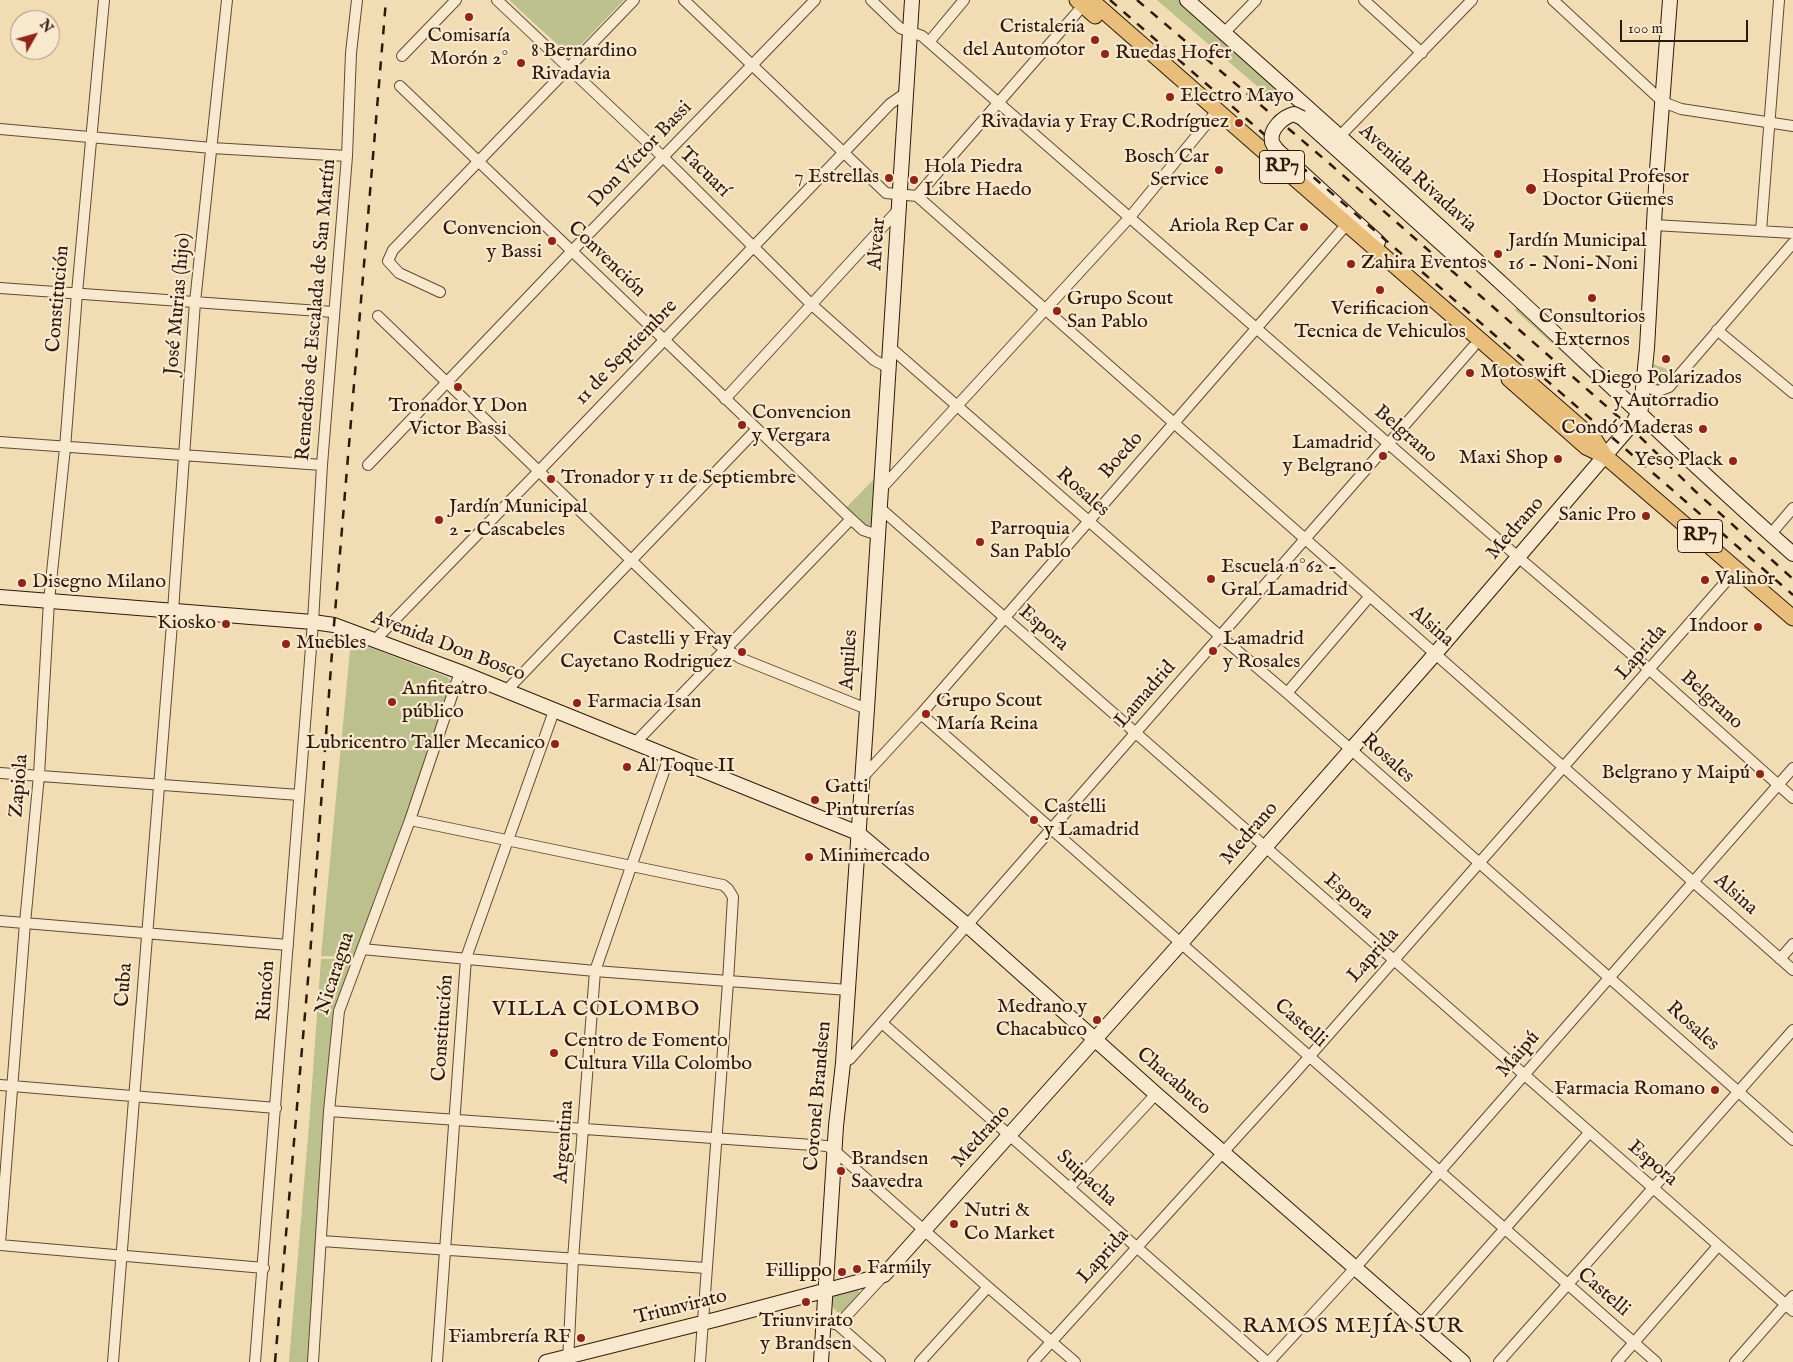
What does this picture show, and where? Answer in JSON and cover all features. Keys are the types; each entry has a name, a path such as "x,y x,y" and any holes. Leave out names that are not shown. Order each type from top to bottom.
{"main road":[{"name":"RP7","path":"1085,1 1344,228 1473,347 1586,447 1605,456 1793,618"},
{"name":"RP7","path":"1344,228 1437,304 1595,440 1605,456"}],"street":[{"name":"Constitución","path":"50,601 104,0"},
{"name":"José Murias (hijo)","path":"173,611 195,302 227,0"},
{"name":"Remedios de Escalada de San Martín","path":"314,622 322,465 356,0"},
{"path":"402,56 456,0"},
{"name":"Tacuarí","path":"497,0 663,157 811,304 874,360 889,368"},
{"path":"440,292 399,273 388,261 393,250 634,0"},
{"path":"684,0 886,193 917,196 1085,1"},
{"name":"Don Víctor Bassi","path":"368,465 815,0"},
{"name":"Belgrano","path":"871,0 900,28 910,33 918,34 929,42 1388,444 1650,670 1793,798"},
{"name":"Alvear","path":"880,490 891,348 912,0"},
{"path":"929,42 964,0"},
{"name":"Avenida Rivadavia","path":"1187,0 1476,260 1770,535 1793,554"},
{"path":"1224,33 1256,0"},
{"path":"1364,0 1422,53"},
{"path":"1340,136 1472,0"},
{"path":"1552,0 1663,102 1681,109 1793,126"},
{"path":"1639,413 1644,382 1670,0"},
{"path":"1761,230 1780,0"},
{"name":"Convención","path":"400,86 851,519 863,530 878,535"},
{"name":"11 de Septiembre","path":"376,640 890,104 907,92"},
{"path":"1437,304 1421,281 1277,150 1272,142 1273,133 1278,123 1287,116 1294,114 1302,118 1452,253 1463,260 1476,260"},
{"path":"880,490 1130,217 1214,115"},
{"path":"0,130 92,136 212,148 346,156"},
{"name":"Alsina","path":"917,196 1793,970"},
{"path":"725,399 900,209"},
{"path":"1654,225 1793,233"},
{"name":"Boedo","path":"862,778 921,714 1344,228"},
{"path":"1644,382 1652,389 1658,391 1669,387 1793,243"},
{"path":"0,288 333,312"},
{"path":"378,316 718,644 740,658 867,709"},
{"path":"1718,330 1793,393"},
{"name":"Lamadrid","path":"843,1063 850,1059 1052,830 1473,347"},
{"path":"891,348 958,406"},
{"name":"Rosales","path":"958,406 1088,522 1287,693 1793,1140"},
{"name":"Medrano","path":"838,1325 884,1276 1265,848 1435,654 1633,423 1639,413"},
{"path":"506,691 756,429"},
{"path":"0,442 322,465"},
{"name":"Aquiles","path":"858,833 880,490"},
{"name":"Espora","path":"880,508 1789,1308"},
{"path":"1770,535 1793,508"},
{"path":"635,743 851,519"},
{"name":"Laprida","path":"1033,1362 1310,1056 1737,569"},
{"path":"1287,693 1370,596"},
{"name":"Avenida Don Bosco","path":"0,597 314,622 340,627 460,672 858,833"},
{"name":"Zapiola","path":"0,1244 38,775 50,601"},
{"name":"Cuba","path":"113,1362 173,611"},
{"name":"Rincón","path":"256,1362 314,622"},
{"name":"Nicaragua","path":"313,1362 329,1111 338,1011 410,820 460,672"},
{"name":"Constitución","path":"437,1362 466,958 554,711"},
{"name":"Castelli","path":"921,714 1656,1362"},
{"name":"Argentina","path":"568,1359 595,971 669,757"},
{"name":"Maipú","path":"1268,1362 1356,1267 1793,768"},
{"path":"0,773 299,795"},
{"path":"410,820 723,886 733,897 700,1362"},
{"name":"Chacabuco","path":"858,833 967,926 1463,1362"},
{"name":"Coronel Brandsen","path":"821,1362 858,833"},
{"path":"0,921 288,945"},
{"path":"1780,959 1793,944"},
{"path":"362,949 595,971 848,990"},
{"name":"Suipacha","path":"882,1023 1268,1362"},
{"path":"1499,1362 1793,1030"},
{"path":"0,1085 276,1108"},
{"path":"1069,1188 1156,1094"},
{"path":"329,1111 826,1146 835,1151 988,1288 1075,1362"},
{"path":"1420,1325 1589,1133"},
{"path":"322,1241 706,1268"},
{"path":"0,1244 264,1268"},
{"path":"1617,1362 1718,1246"},
{"path":"826,1291 884,1276"},
{"path":"920,1362 988,1288"},
{"name":"Triunvirato","path":"546,1362 568,1359 826,1291"},
{"path":"1735,1362 1789,1308 1793,1296"},
{"path":"823,1321 838,1325 880,1362"}],"green space":[{"path":"509,0 624,0 570,56"},
{"path":"1157,0 1179,0 1246,58 1279,92 1272,99"},
{"path":"1518,306 1612,395 1607,393 1515,310"},
{"path":"1653,364 1675,372 1661,387 1652,381"},
{"path":"876,477 872,525 866,526 846,508"},
{"path":"351,640 447,677 451,681 451,687 403,830 356,957 321,956"},
{"path":"321,959 356,959 335,1015 310,1362 289,1362 310,1113"},
{"path":"856,1289 860,1295 844,1313 837,1312 830,1304 832,1296"}],"railway":[{"path":"275,1362 310,956 334,625 386,0"},
{"path":"1110,0 1793,595"},
{"path":"1137,0 1330,164 1630,427 1695,491 1793,579"}],"place":[{"name":"Comisaría Morón 2°","path":"469,17"},
{"name":"Cristaleria del Automotor","path":"1095,40"},
{"name":"Ruedas Hofer","path":"1105,54"},
{"name":"8 Bernardino Rivadavia","path":"521,63"},
{"name":"Electro Mayo","path":"1170,97"},
{"name":"Rivadavia y Fray C.Rodríguez","path":"1239,123"},
{"name":"Bosch Car Service","path":"1219,170"},
{"name":"7 Estrellas","path":"889,178"},
{"name":"Hola Piedra Libre Haedo","path":"914,180"},
{"name":"Hospital Profesor Doctor Güemes","path":"1531,189"},
{"name":"Ariola Rep Car","path":"1304,227"},
{"name":"Convencion y Bassi","path":"552,241"},
{"name":"Jardín Municipal 16 - Noni-Noni","path":"1498,254"},
{"name":"Zahira Eventos","path":"1351,264"},
{"name":"Verificacion Tecnica de Vehiculos","path":"1380,290"},
{"name":"Consultorios Externos","path":"1592,298"},
{"name":"Grupo Scout San Pablo","path":"1057,311"},
{"name":"Diego Polarizados y Autorradio","path":"1666,359"},
{"name":"Motoswift","path":"1470,373"},
{"name":"Tronador Y Don Victor Bassi","path":"458,387"},
{"name":"Convencion y Vergara","path":"742,425"},
{"name":"Condó Maderas","path":"1703,429"},
{"name":"Lamadrid y Belgrano","path":"1383,456"},
{"name":"Maxi Shop","path":"1558,459"},
{"name":"Yeso Plack","path":"1733,461"},
{"name":"Tronador y 11 de Septiembre","path":"551,479"},
{"name":"Sanic Pro","path":"1646,516"},
{"name":"Jardín Municipal 2 - Cascabeles","path":"439,520"},
{"name":"Parroquia San Pablo","path":"980,542"},
{"name":"Escuela n°62 - Gral. Lamadrid","path":"1211,579"},
{"name":"Valinor","path":"1705,580"},
{"name":"Disegno Milano","path":"22,583"},
{"name":"Kiosko","path":"226,624"},
{"name":"Indoor","path":"1758,627"},
{"name":"Muebles","path":"286,644"},
{"name":"Lamadrid y Rosales","path":"1213,651"},
{"name":"Castelli y Fray Cayetano Rodriguez","path":"742,652"},
{"name":"Anfiteatro público","path":"392,702"},
{"name":"Farmacia Isan","path":"577,703"},
{"name":"Grupo Scout María Reina","path":"926,714"},
{"name":"Lubricentro Taller Mecanico","path":"555,744"},
{"name":"Al Toque II","path":"627,767"},
{"name":"Belgrano y Maipú","path":"1760,774"},
{"name":"Gatti Pinturerías","path":"815,800"},
{"name":"Castelli y Lamadrid","path":"1034,820"},
{"name":"Minimercado","path":"809,857"},
{"name":"Medrano y Chacabuco","path":"1097,1020"},
{"name":"Centro de Fomento Cultura Villa Colombo","path":"554,1053"},
{"name":"Farmacia Romano","path":"1715,1090"},
{"name":"Brandsen Saavedra","path":"841,1171"},
{"name":"Nutri & Co Market","path":"954,1224"},
{"name":"Farmily","path":"857,1269"},
{"name":"Fillippo","path":"842,1272"},
{"name":"Triunvirato y Brandsen","path":"806,1302"},
{"name":"Fiambrería RF","path":"581,1338"}],"district":[{"name":"VILLA COLOMBO","path":"596,1010"},
{"name":"RAMOS MEJÍA SUR","path":"1353,1327"}]}
